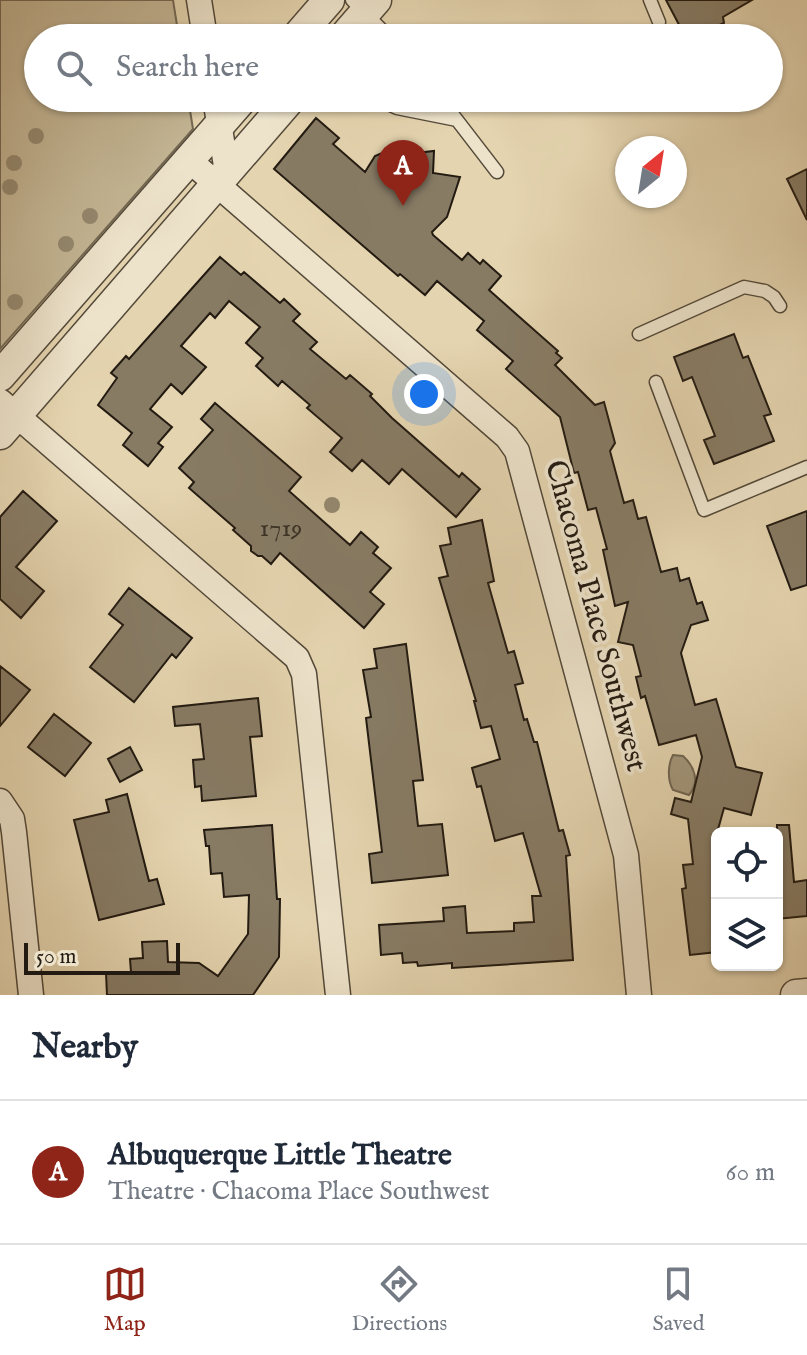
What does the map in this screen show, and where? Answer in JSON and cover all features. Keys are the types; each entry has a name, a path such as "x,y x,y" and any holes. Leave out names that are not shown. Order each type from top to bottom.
{"street":[{"path":"199,0 203,24"},
{"path":"308,24 329,0"},
{"path":"352,24 364,4"},
{"path":"0,376 189,160 217,112"},
{"path":"218,112 222,178"},
{"path":"279,112 5,417 297,658 304,674 338,995"},
{"name":"Chacoma Place Southwest","path":"189,160 222,178 507,437 517,451 626,855 639,995"},
{"path":"0,801 12,819 31,995"},
{"path":"796,995 807,994"}],"lane":[{"path":"650,0 659,22"},
{"path":"364,4 379,24"},
{"path":"417,112 457,120"},
{"path":"451,112 497,172"},
{"path":"639,334 744,287 765,291 780,306"},
{"path":"656,382 704,510 807,467"}],"shaded area":[{"path":"0,0 173,0 177,24 24,24 24,112 190,112 193,129 0,349"},
{"path":"673,755 683,756 693,770 695,780 689,795 673,790 671,786 669,772"}],"building":[{"path":"666,0 752,0 723,17 722,24 679,24"},
{"path":"316,118 339,138 333,144 365,172 375,156 394,148 399,155 434,151 433,173 460,177 447,217 432,232 433,235 462,260 468,253 480,264 483,260 501,276 489,290 558,351 556,353 562,358 555,365 595,405 604,402 615,443 610,451 624,503 633,500 638,519 646,517 661,572 677,568 680,581 689,578 697,604 702,602 708,620 691,625 681,653 695,705 716,699 736,767 762,773 751,815 724,808 719,827 711,827 711,953 690,955 682,889 686,888 683,865 693,864 688,819 671,814 675,798 691,802 702,757 696,735 659,745 645,696 641,698 636,677 641,676 633,645 618,642 628,602 615,606 603,550 607,549 596,508 588,510 578,472 574,473 560,417 506,369 513,361 477,330 484,321 437,281 425,295 400,274 398,276 274,169"},
{"path":"807,169 807,220 787,179"},
{"path":"220,257 241,275 244,272 280,303 284,299 300,314 293,321 317,342 310,349 346,379 350,375 372,394 370,396 392,418 459,477 462,473 480,489 456,517 402,469 389,484 362,460 352,471 330,452 342,438 282,381 278,386 256,366 263,358 246,343 260,327 229,301 215,318 210,313 181,346 206,367 182,394 171,384 150,409 172,427 158,443 163,447 148,466 123,445 132,433 98,405 117,378 111,373 126,356 129,359"},
{"path":"734,334 743,358 748,356 771,414 764,416 774,441 714,464 704,440 715,436 692,377 683,381 674,357"},
{"path":"215,403 301,477 289,491 350,545 361,532 378,547 373,553 391,568 370,592 384,604 364,628 280,553 271,564 251,551 251,546 233,530 235,528 189,488 194,482 179,468 213,430 201,419"},
{"path":"23,491 57,521 16,567 44,591 21,618 0,599 0,517"},
{"path":"807,511 807,585 791,590 767,526"},
{"path":"482,520 494,581 488,583 508,653 514,651 523,683 515,685 524,720 527,719 534,742 537,742 559,831 563,830 570,855 566,856 573,960 452,968 452,963 418,966 417,962 403,963 402,953 381,955 379,925 444,921 443,908 465,906 467,933 514,931 514,923 534,922 532,896 541,896 523,833 495,841 481,786 477,787 472,768 500,759 491,726 481,728 476,701 439,578 448,576 440,546 451,544 448,528"},
{"path":"129,588 192,638 176,658 172,654 134,702 90,667 123,625 109,614"},
{"path":"406,644 423,780 413,781 418,826 442,824 448,875 372,883 369,854 382,852 366,718 371,717 363,670 377,668 374,649"},
{"path":"0,666 30,690 0,726"},
{"path":"258,698 262,736 250,737 256,796 202,801 201,786 195,787 193,760 204,759 200,724 175,726 173,707"},
{"path":"54,714 91,743 65,776 28,747"},
{"path":"130,747 142,770 120,782 108,759"},
{"path":"127,794 149,881 157,879 164,904 99,920 74,820 109,812 106,800"},
{"path":"272,825 277,899 280,899 279,957 253,995 107,995 106,973 131,972 130,959 143,958 142,942 167,941 168,962 199,963 218,976 248,934 249,895 224,897 222,873 211,874 209,846 206,846 204,830"},
{"path":"789,825 794,882 807,880 807,916 783,918 783,827 777,827"}],"place":[{"name":"Albuquerque Little Theatre","path":"403,206"}]}
